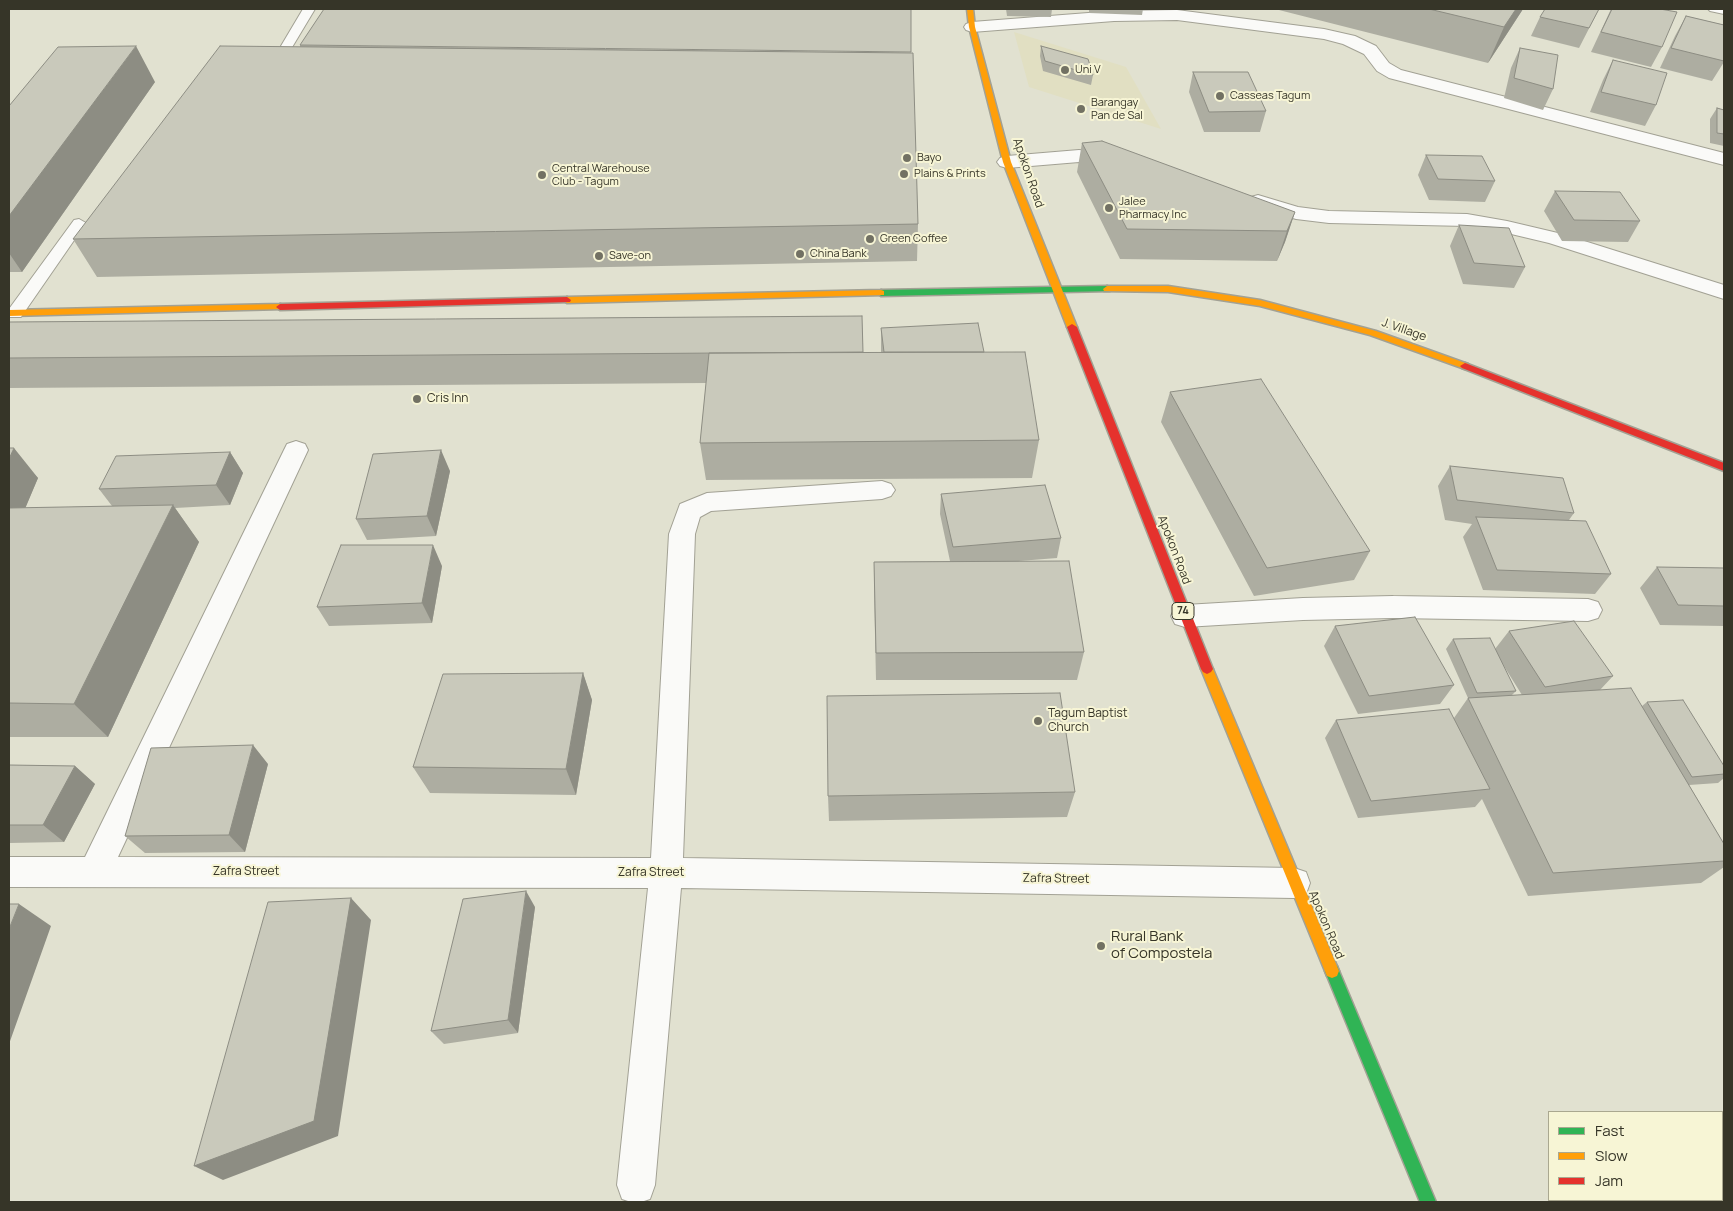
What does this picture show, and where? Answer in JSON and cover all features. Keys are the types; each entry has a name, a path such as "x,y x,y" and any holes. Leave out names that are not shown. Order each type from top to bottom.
{"main road":[{"name":"Apokon Road","path":"970,9 972,27 1008,162 1185,616 1294,883 1428,1202"},
{"name":"J. Village","path":"12,313 1058,289 1168,289 1212,294 1307,314 1373,333 1724,467"}],"street":[{"path":"972,27 1114,16 1177,15 1324,34 1349,40 1370,50 1383,67 1395,74 1724,160"},
{"path":"1008,162 1079,156 1131,161"},
{"path":"1241,196 1296,213 1329,217 1467,220 1507,227 1555,238 1724,292"},
{"path":"95,871 296,450"},
{"path":"636,1185 666,872 682,534 689,511 707,502 882,490"},
{"path":"1185,616 1303,609 1383,607 1588,610"},
{"name":"Zafra Street","path":"9,872 666,872 1294,883"}],"lane":[{"path":"287,46 309,9"},
{"path":"1714,9 1724,11"},
{"path":"12,313 79,223"}],"shaded area":[{"path":"1014,32 1126,67 1161,129 1029,87"}],"building":[{"path":"324,9 911,9 911,52 300,45"},
{"path":"1429,9 1516,9 1504,27"},
{"path":"1545,9 1599,9 1589,28 1540,17"},
{"path":"1612,9 1660,9 1677,12 1662,47 1601,32"},
{"path":"1686,16 1724,25 1724,61 1671,48"},
{"path":"136,46 9,216 9,106 58,47"},
{"name":"Central Warehouse Club - Tagum","path":"220,46 913,53 918,224 73,239"},
{"path":"1041,46 1088,59 1093,75 1045,61"},
{"path":"1520,48 1558,55 1553,89 1514,78"},
{"path":"1613,60 1667,73 1656,105 1601,92"},
{"path":"1193,72 1248,72 1266,111 1209,112"},
{"path":"1717,108 1724,110 1724,134 1717,133"},
{"path":"1102,141 1295,212 1287,231 1127,229 1082,143"},
{"path":"1426,155 1482,156 1495,181 1438,179"},
{"path":"1555,191 1620,192 1640,221 1574,220"},
{"path":"1459,225 1509,228 1525,267 1474,263"},
{"path":"862,316 863,352 9,358 9,322"},
{"path":"978,323 984,352 884,352 881,328"},
{"path":"1025,352 1039,440 700,443 709,353"},
{"path":"1261,379 1370,551 1267,568 1170,392"},
{"path":"9,448 14,448 9,459"},
{"path":"441,450 427,516 356,519 373,454"},
{"path":"230,452 216,485 99,489 116,456"},
{"path":"1450,466 1563,478 1574,513 1457,500"},
{"path":"1045,485 1061,538 953,547 941,494"},
{"path":"173,505 74,704 9,703 9,508"},
{"path":"1476,517 1586,521 1611,574 1497,570"},
{"path":"341,545 433,545 422,603 317,607"},
{"path":"1069,561 1084,652 876,653 874,562"},
{"path":"1657,567 1724,568 1724,606 1678,605"},
{"path":"1415,617 1454,685 1369,696 1335,626"},
{"path":"1574,621 1613,676 1545,687 1509,631"},
{"path":"1490,638 1516,691 1477,693 1453,639"},
{"path":"583,673 566,769 413,767 443,674"},
{"path":"1631,688 1724,844 1724,861 1553,873 1468,698"},
{"path":"1060,693 1075,792 828,796 827,696"},
{"path":"1683,700 1724,766 1724,774 1692,777 1647,702"},
{"path":"1449,709 1490,789 1371,801 1336,720"},
{"path":"253,745 229,835 125,836 151,748"},
{"path":"9,765 75,766 43,825 9,825"},
{"path":"526,891 508,1020 431,1031 463,899"},
{"path":"351,898 314,1121 194,1166 268,902"},
{"path":"9,904 19,904 9,929"}],"traffic: fast":[{"path":"881,293 1107,289"},
{"path":"1332,971 1428,1202"}],"traffic: slow":[{"path":"970,9 972,27 1007,162 1072,327"},
{"path":"1107,289 1168,289 1260,303 1373,333 1465,366"},
{"path":"567,300 881,293"},
{"path":"9,313 280,307"},
{"path":"1207,669 1332,971"}],"traffic: jam":[{"path":"280,307 567,300"},
{"path":"1072,327 1207,669"},
{"path":"1465,366 1724,467"}],"place":[{"name":"Uni V","path":"1065,70"},
{"name":"Casseas Tagum","path":"1220,96"},
{"name":"Barangay Pan de Sal","path":"1081,109"},
{"name":"Bayo","path":"907,158"},
{"name":"Plains & Prints","path":"904,174"},
{"name":"Central Warehouse Club - Tagum","path":"542,175"},
{"name":"Jalee Pharmacy Inc","path":"1109,208"},
{"name":"Green Coffee","path":"870,239"},
{"name":"China Bank","path":"800,254"},
{"name":"Save-on","path":"599,256"},
{"name":"Cris Inn","path":"417,399"},
{"name":"Tagum Baptist Church","path":"1038,721"},
{"name":"Rural Bank of Compostela","path":"1101,946"}]}
